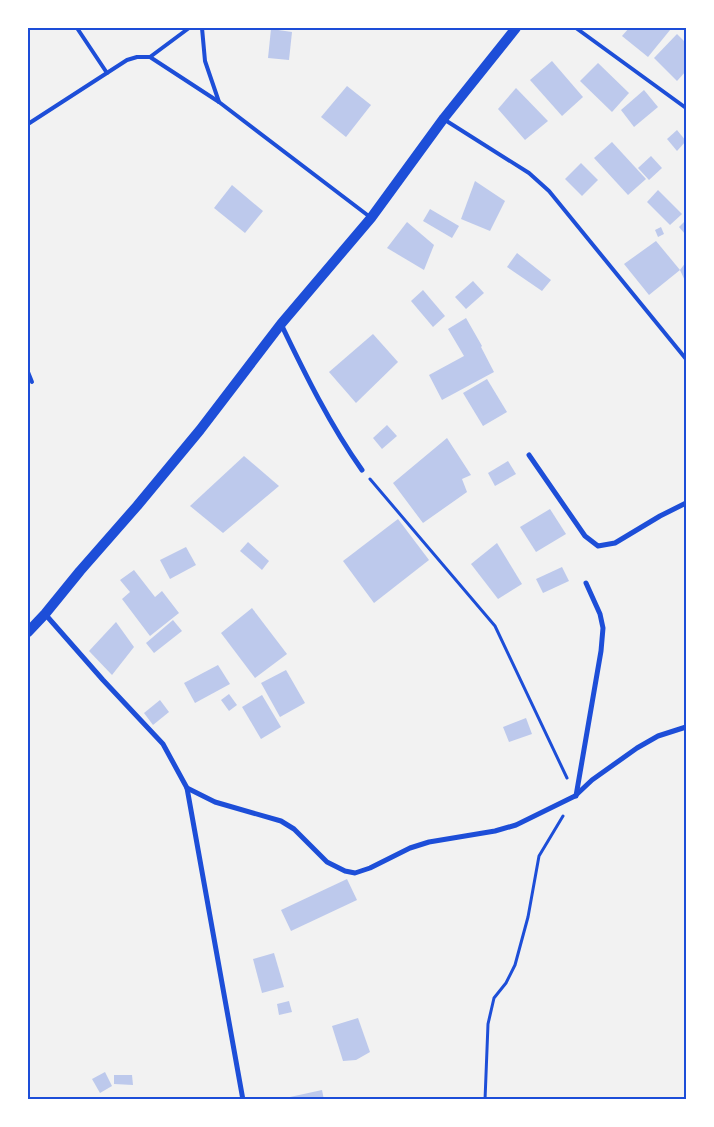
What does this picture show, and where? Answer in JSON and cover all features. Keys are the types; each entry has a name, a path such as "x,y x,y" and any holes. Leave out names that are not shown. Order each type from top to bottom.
{"main road":[{"path":"28,632 200,430 281,324 371,218 444,118 516,28"}],"street":[{"path":"281,324 307,378 350,453 362,470"},
{"path":"528,455 586,536 598,546 615,544 660,516 686,503"},
{"path":"576,796 602,651 603,628 600,614 586,583"},
{"path":"45,614 163,744 187,788 243,1100"},
{"path":"187,788 215,802 281,821 294,829 327,862 345,871 356,873 410,848 429,842 508,828 576,796 592,780 637,748 658,736 686,727"}],"lane":[{"path":"77,28 107,73"},
{"path":"150,57 189,28"},
{"path":"202,28 205,61 219,102"},
{"path":"576,28 686,108"},
{"path":"28,124 127,60 137,57 150,57 219,102 371,218"},
{"path":"444,118 528,173 549,191 686,359"},
{"path":"28,372 32,382"}],"path":[{"path":"362,470 495,626 576,796 539,856 528,917 515,965 506,983 494,998 488,1024 485,1100"}],"building":[{"path":"629,28 667,28 670,30 648,57 622,36"},
{"path":"271,29 292,32 289,60 268,58"},
{"path":"677,34 686,43 686,71 677,81 654,58"},
{"path":"552,61 583,97 562,116 530,80"},
{"path":"598,63 629,93 612,112 580,81"},
{"path":"347,86 371,105 346,137 321,117"},
{"path":"516,88 548,121 525,140 498,109"},
{"path":"644,90 658,107 634,127 621,110"},
{"path":"677,130 686,141 677,151 667,139"},
{"path":"612,142 646,179 628,195 594,158"},
{"path":"651,156 662,168 649,180 638,168"},
{"path":"581,163 598,180 582,196 565,179"},
{"path":"475,181 505,201 490,231 461,219"},
{"path":"232,185 263,211 245,233 214,208"},
{"path":"658,190 682,214 670,225 647,202"},
{"path":"430,209 459,226 452,238 423,221"},
{"path":"686,220 686,233 685,234 679,227"},
{"path":"407,222 434,245 424,270 387,248"},
{"path":"661,227 664,234 658,237 655,230"},
{"path":"656,241 680,270 649,295 624,264"},
{"path":"517,253 551,280 542,291 507,267"},
{"path":"686,262 686,283 680,270"},
{"path":"473,281 484,293 466,309 455,297"},
{"path":"423,290 445,316 433,327 411,301"},
{"path":"466,318 494,372 442,400 429,375 464,356 448,329"},
{"path":"373,334 398,362 356,403 329,372"},
{"path":"487,379 507,412 483,426 463,393"},
{"path":"387,425 397,436 382,449 373,438"},
{"path":"447,438 471,475 462,479 467,492 423,523 393,483"},
{"path":"244,456 279,486 223,533 190,506"},
{"path":"508,461 516,474 495,486 488,473"},
{"path":"550,509 566,534 536,552 520,527"},
{"path":"398,519 429,560 374,603 343,561"},
{"path":"248,542 269,561 262,570 240,551"},
{"path":"497,543 522,584 498,599 471,564"},
{"path":"186,547 196,565 170,579 160,560"},
{"path":"562,567 569,581 543,593 536,579"},
{"path":"134,570 155,597 162,591 179,613 150,636 122,599 130,592 120,580"},
{"path":"252,608 287,654 255,678 221,633"},
{"path":"173,620 182,631 154,653 146,643"},
{"path":"116,622 134,647 112,675 89,651"},
{"path":"218,665 230,684 195,703 184,683"},
{"path":"286,670 305,703 280,717 261,683"},
{"path":"229,694 237,705 229,711 221,700"},
{"path":"262,695 281,727 261,739 242,707"},
{"path":"160,700 169,712 153,725 144,713"},
{"path":"526,718 532,734 509,742 503,727"},
{"path":"347,879 357,900 291,931 281,910"},
{"path":"274,953 284,987 262,993 253,959"},
{"path":"289,1001 292,1012 279,1015 277,1004"},
{"path":"358,1018 370,1052 356,1060 343,1061 332,1026"},
{"path":"105,1072 112,1086 100,1093 92,1079"},
{"path":"114,1075 132,1075 133,1085 114,1084"},
{"path":"322,1090 324,1100 290,1100 290,1097"}]}
